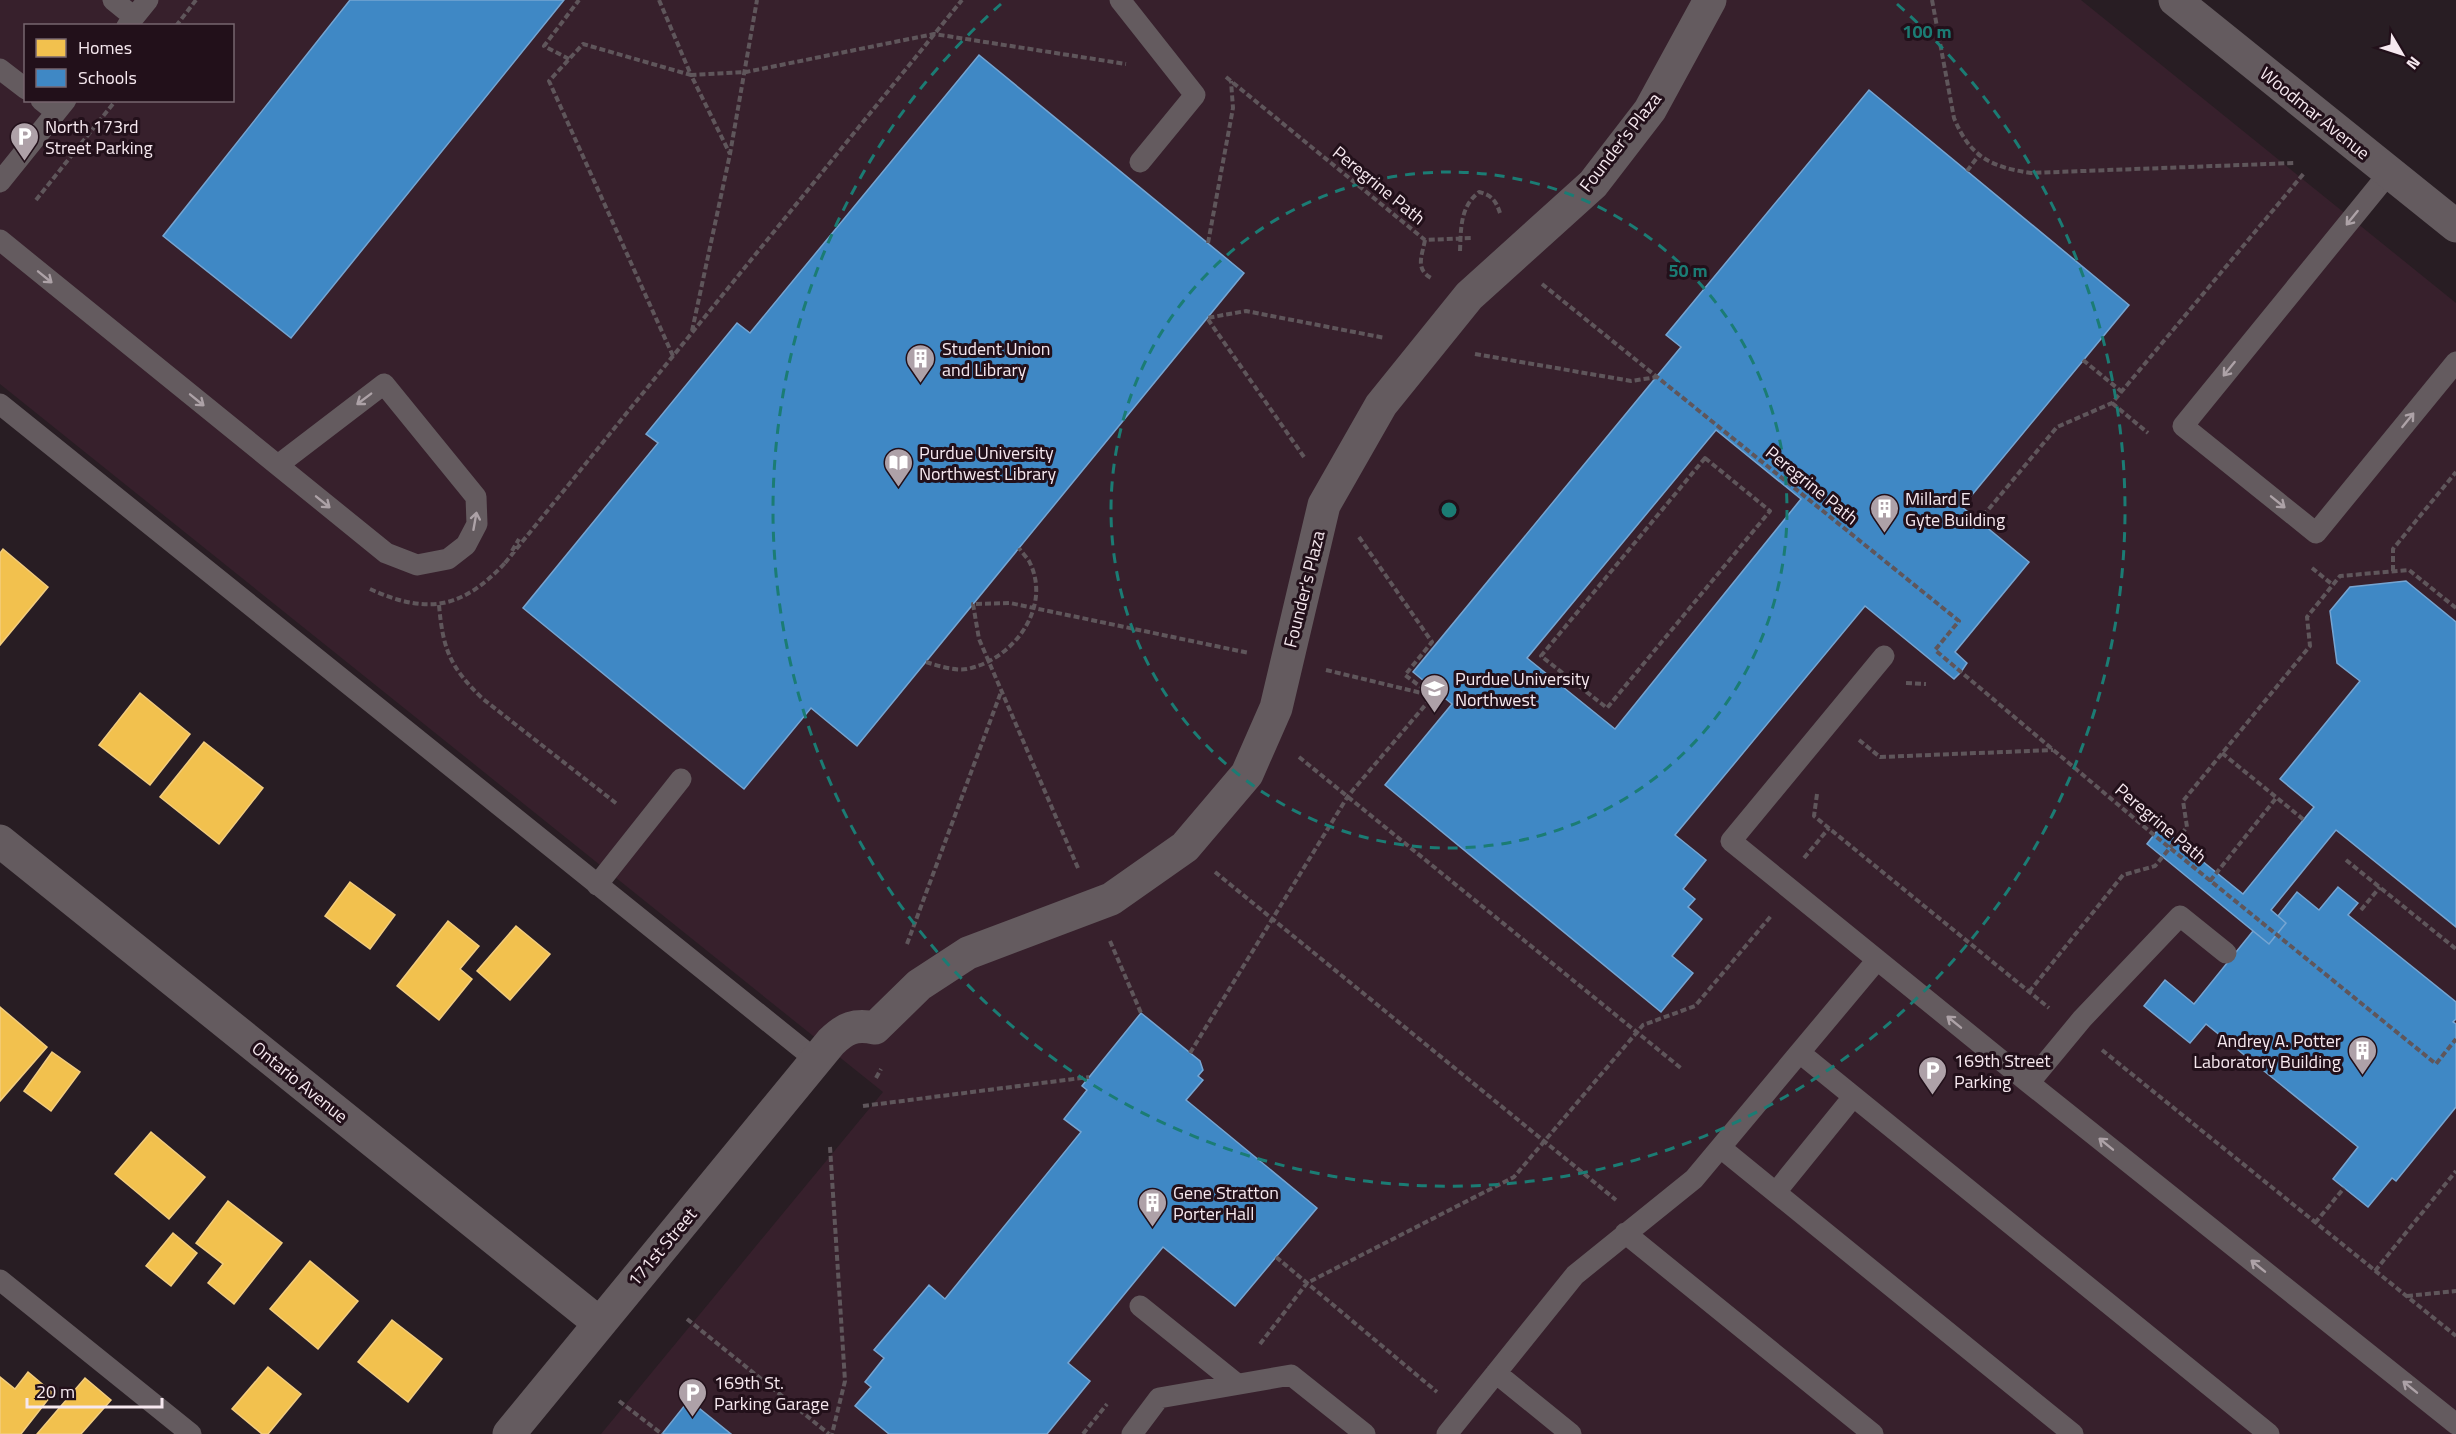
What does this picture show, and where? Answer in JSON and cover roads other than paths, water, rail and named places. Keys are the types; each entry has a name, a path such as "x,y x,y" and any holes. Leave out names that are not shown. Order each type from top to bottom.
{"street":[{"name":"Founder's Plaza","path":"816,1060 843,1030 859,1025 875,1028 919,985 968,953 1111,899 1185,847 1247,774 1276,708 1324,505 1381,405 1469,296 1498,249 1593,184 1650,110 1710,0"},
{"name":"Woodmar Avenue","path":"2175,0 2456,226"},
{"name":"Ontario Avenue","path":"0,841 599,1323"},
{"name":"171st Street","path":"509,1434 816,1060"}],"lane":[{"path":"113,0 131,21 148,0"},
{"path":"1120,0 1195,94 1140,162"},
{"path":"0,69 24,87"},
{"path":"0,182 54,104"},
{"path":"2389,173 2183,426 2316,533 2456,362"},
{"path":"0,240 386,553 417,565 448,560 466,545 477,524 476,497 384,384 278,465"},
{"path":"0,404 816,1060"},
{"path":"1884,656 1731,841 2029,1083 2456,1424"},
{"path":"597,885 681,779"},
{"path":"2029,1083 2082,1019 2180,916 2226,953"},
{"path":"1447,1434 1575,1275 1694,1179 1877,960"},
{"path":"1800,1053 2269,1434"},
{"path":"1776,1192 1853,1096"},
{"path":"1721,1148 2073,1434"},
{"path":"1633,1227 1873,1434"},
{"path":"0,1280 191,1434"},
{"path":"1140,1306 1237,1384"},
{"path":"1496,1373 1571,1434"},
{"path":"1144,1430 1160,1398 1291,1375 1365,1434"}],"place":[{"name":"North 173rd Street Parking","path":"24,162"},
{"name":"Student Union and Library","path":"921,384"},
{"name":"Purdue University Northwest Library","path":"898,488"},
{"name":"Millard E Gyte Building","path":"1884,534"},
{"name":"Purdue University Northwest","path":"1434,714"},
{"name":"Andrey A. Potter Laboratory Building","path":"2362,1076"},
{"name":"169th Street Parking","path":"1933,1096"},
{"name":"Gene Stratton Porter Hall","path":"1152,1228"},
{"name":"169th St. Parking Garage","path":"693,1418"}]}
